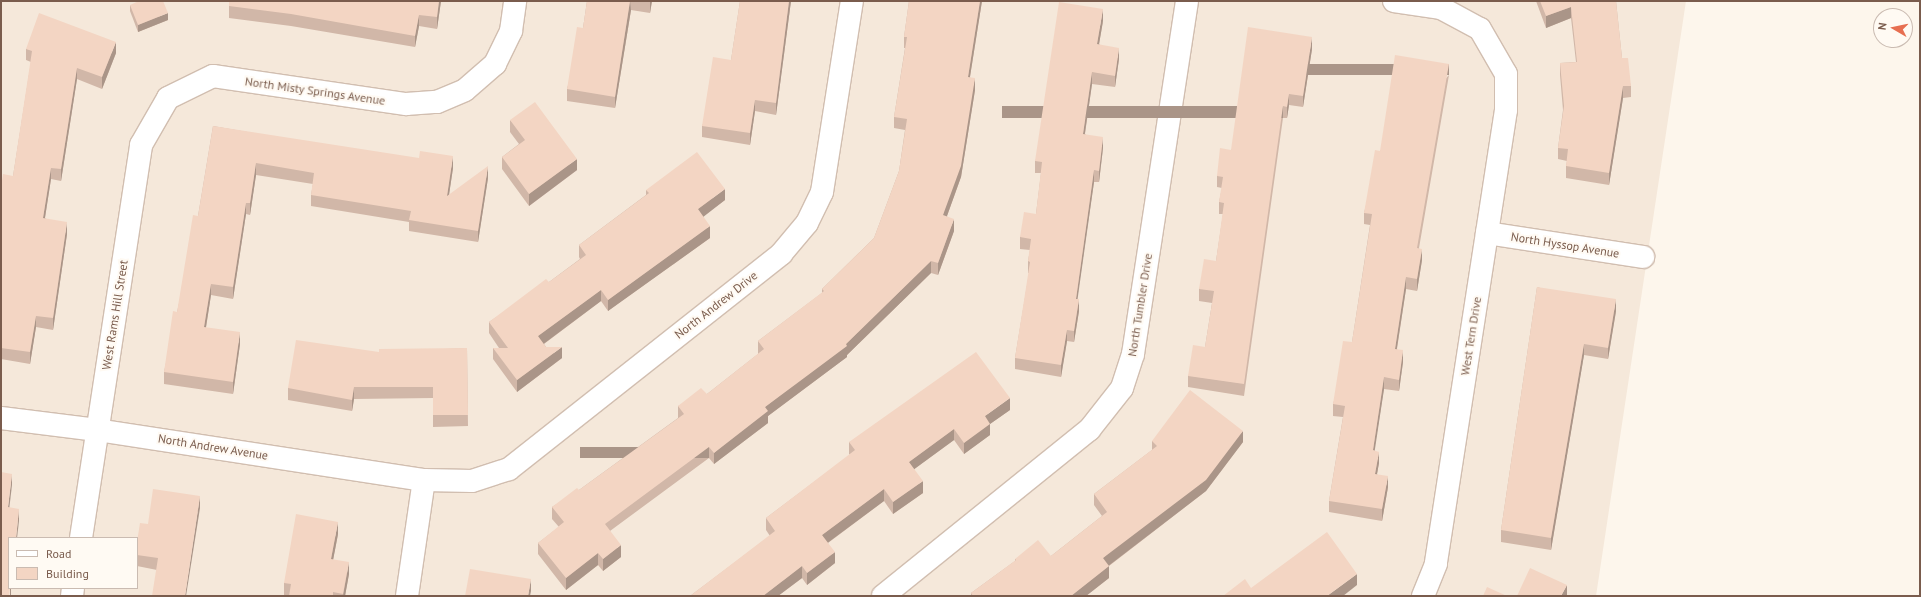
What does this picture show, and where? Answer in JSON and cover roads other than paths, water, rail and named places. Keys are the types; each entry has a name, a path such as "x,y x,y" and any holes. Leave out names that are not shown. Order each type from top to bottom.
{"street":[{"name":"North Misty Springs Avenue","path":"168,98 212,76 406,104 437,102 465,90 495,64 511,31 515,1"},
{"name":"North Andrew Drive","path":"424,480 472,481 509,469 781,254 807,223 822,192 852,1"},
{"name":"North Tumbler Drive","path":"883,596 1089,430 1122,388 1134,354 1187,1"},
{"name":"West Tern Drive","path":"1394,1 1441,8 1480,29 1506,74 1506,110 1436,564 1423,596"},
{"name":"West Rams Hill Street","path":"81,537 141,145 168,98"},
{"name":"North Hyssop Avenue","path":"1487,233 1643,257"},
{"name":"North Andrew Avenue","path":"1,418 97,430 424,480"},
{"path":"407,596 424,480"}]}
